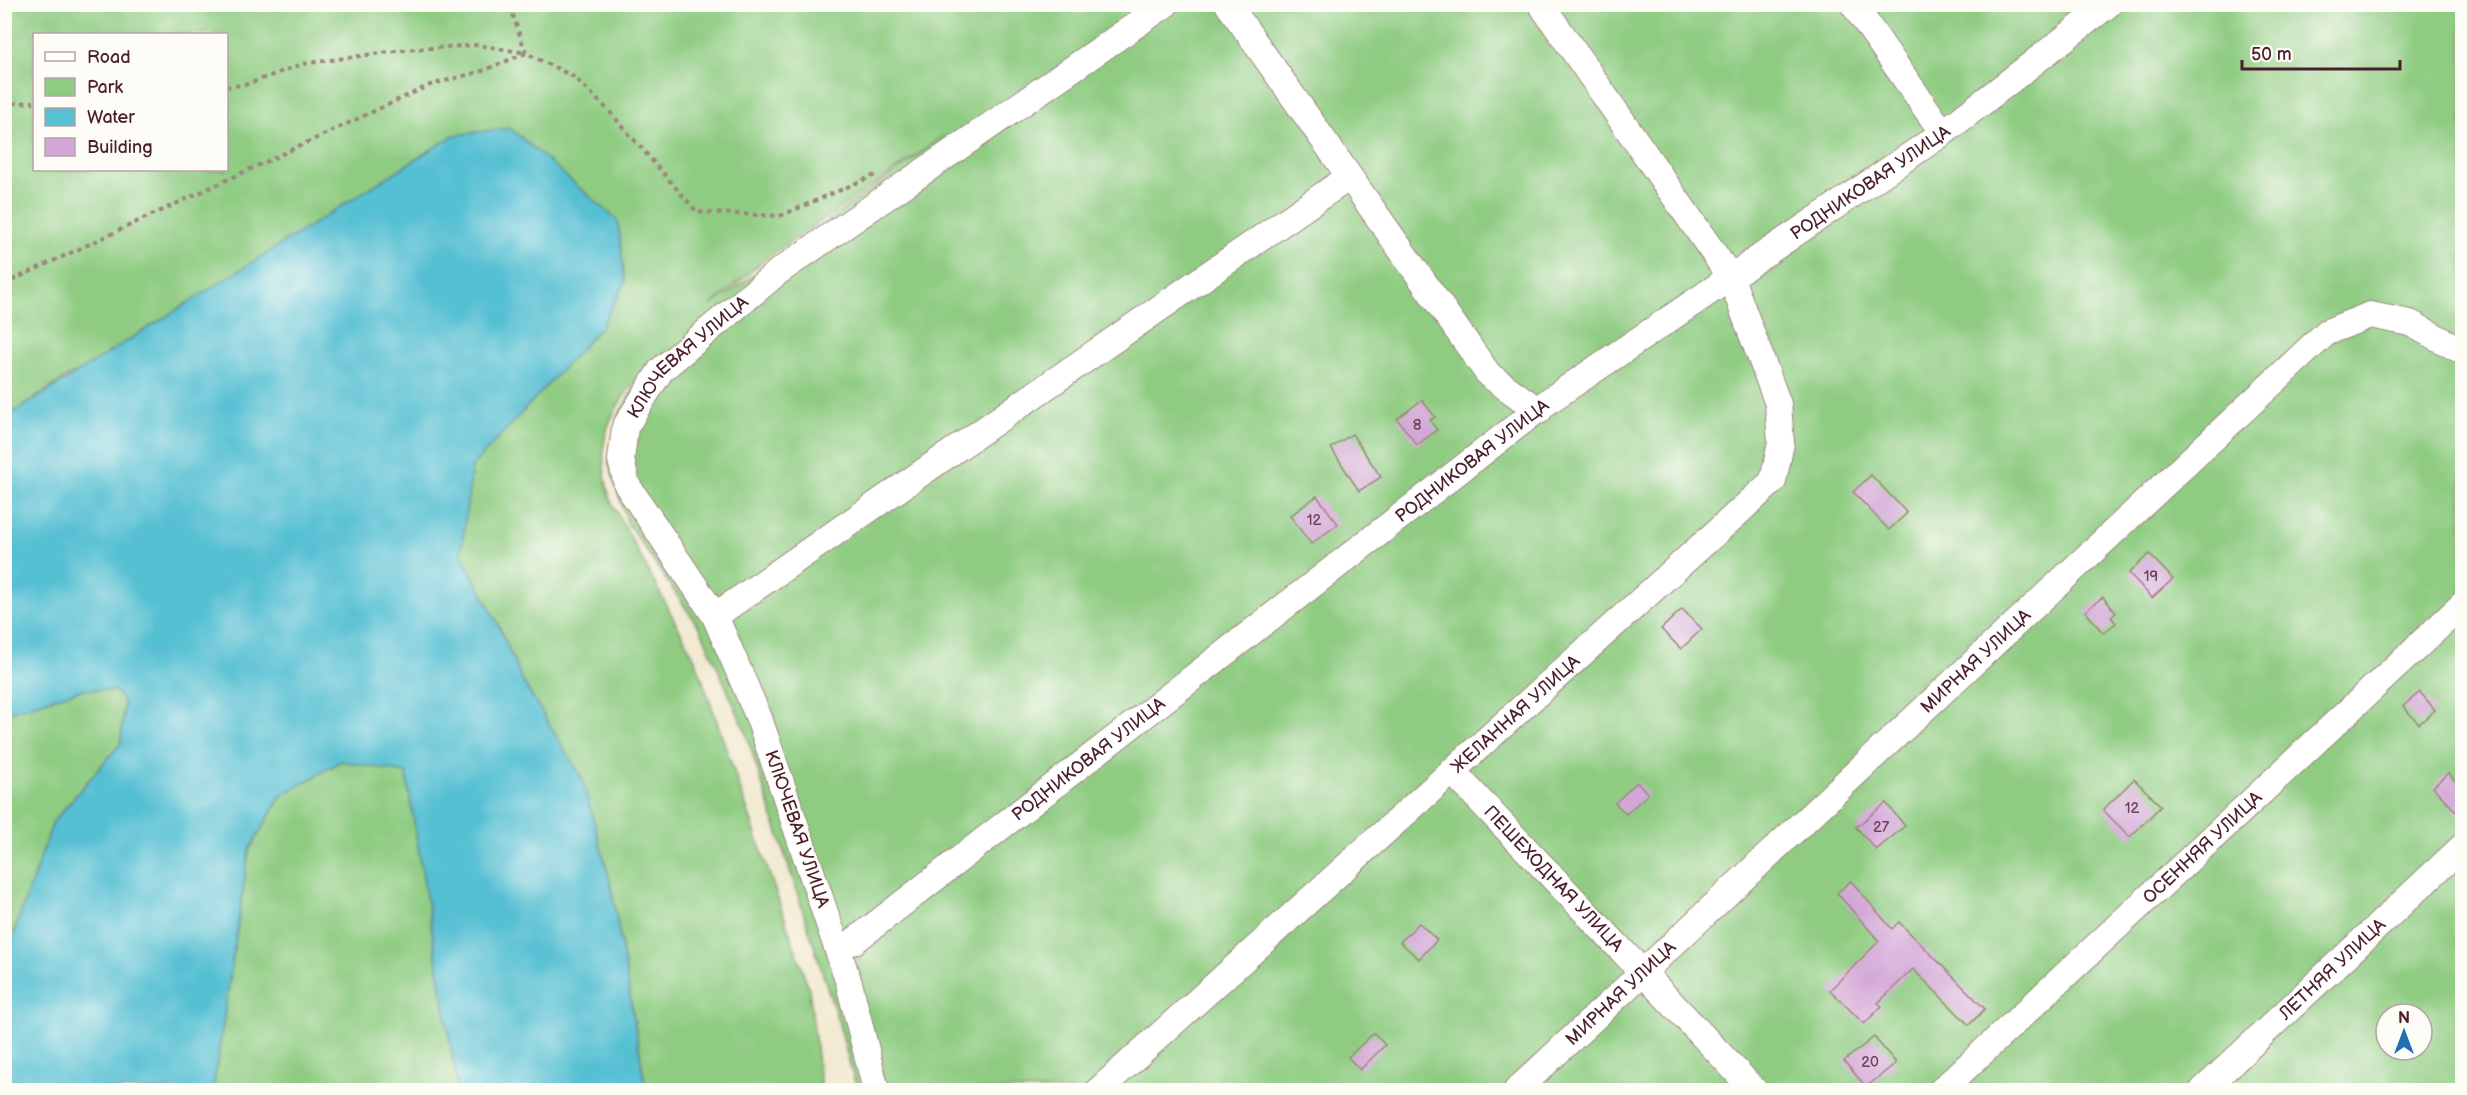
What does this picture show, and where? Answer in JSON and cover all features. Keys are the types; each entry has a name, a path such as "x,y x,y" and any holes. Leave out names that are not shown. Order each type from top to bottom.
{"street":[{"name":"КЛЮЧЕВАЯ УЛИЦА","path":"876,1090 849,984 759,717 715,616 627,485 621,460 625,427 662,370 778,272 1166,4"},
{"path":"1228,4 1489,375 1539,411"},
{"name":"ЖЕЛАННАЯ УЛИЦА","path":"1099,1090 1773,481 1781,443 1778,404 1731,278 1541,4"},
{"path":"1853,4 1943,133"},
{"name":"РОДНИКОВАЯ УЛИЦА","path":"853,942 1539,411 1550,400 1943,133 2109,4"},
{"path":"715,616 1349,177"},
{"name":"МИРНАЯ УЛИЦА","path":"1517,1090 2327,332 2370,315 2410,323 2463,351"},
{"name":"ОСЕННЯЯ УЛИЦА","path":"1942,1090 2463,605"},
{"name":"ПЕШЕХОДНАЯ УЛИЦА","path":"1452,771 1754,1090"},
{"name":"ЛЕТНЯЯ УЛИЦА","path":"2203,1090 2463,847"}],"path":[{"path":"509,4 526,53"},
{"path":"228,87 248,84 302,64 403,50 478,45 526,53 574,77 609,111 697,212 780,216 879,173"},
{"path":"4,284 430,86 482,71 526,53"},
{"path":"4,104 33,102"}],"green space":[{"path":"5,5 2462,5 2462,1090 857,1090 839,1024 745,730 701,630 628,524 609,464 618,416 649,362 624,396 608,425 603,457 610,499 696,661 809,989 821,1090 646,1090 611,885 582,778 522,680 498,624 461,552 472,466 602,326 71,374 5,418","holes":["946,135 712,305 767,258"]},
{"path":"84,689 116,691 124,703 121,743 53,822 5,958 5,713"},
{"path":"341,761 406,772 458,1090 213,1090 249,850 281,796"}],"water":[{"path":"510,128 618,221 625,282 602,326 472,466 461,552 498,624 522,680 582,778 611,885 646,1090 458,1090 406,773 341,761 281,796 249,850 213,1090 5,1090 5,958 53,822 121,743 124,703 116,691 84,689 5,713 5,418 454,135"}],"building":[{"path":"1422,400 1435,417 1430,420 1437,430 1417,445 1397,419"},
{"path":"1352,434 1381,477 1359,491 1331,448"},
{"path":"1871,475 1907,513 1889,530 1853,492"},
{"path":"1317,496 1338,524 1311,544 1290,516"},
{"path":"2149,554 2173,579 2152,598 2129,573"},
{"path":"2103,597 2116,613 2111,617 2116,623 2103,633 2085,611"},
{"path":"1682,609 1702,629 1681,649 1661,629"},
{"path":"2420,692 2435,710 2419,724 2403,706"},
{"path":"2448,773 2463,789 2463,819 2433,787"},
{"path":"2134,779 2161,806 2130,837 2103,810"},
{"path":"1637,782 1648,794 1626,814 1615,803"},
{"path":"1886,803 1905,826 1876,850 1856,827"},
{"path":"1851,881 1892,929 1899,922 1985,1009 1969,1025 1913,969 1878,1003 1882,1006 1864,1024 1830,990 1879,941 1837,893"},
{"path":"1419,923 1437,940 1419,959 1400,942"},
{"path":"1374,1033 1385,1045 1360,1070 1348,1057"},
{"path":"1874,1037 1896,1063 1866,1087 1844,1061"}]}
